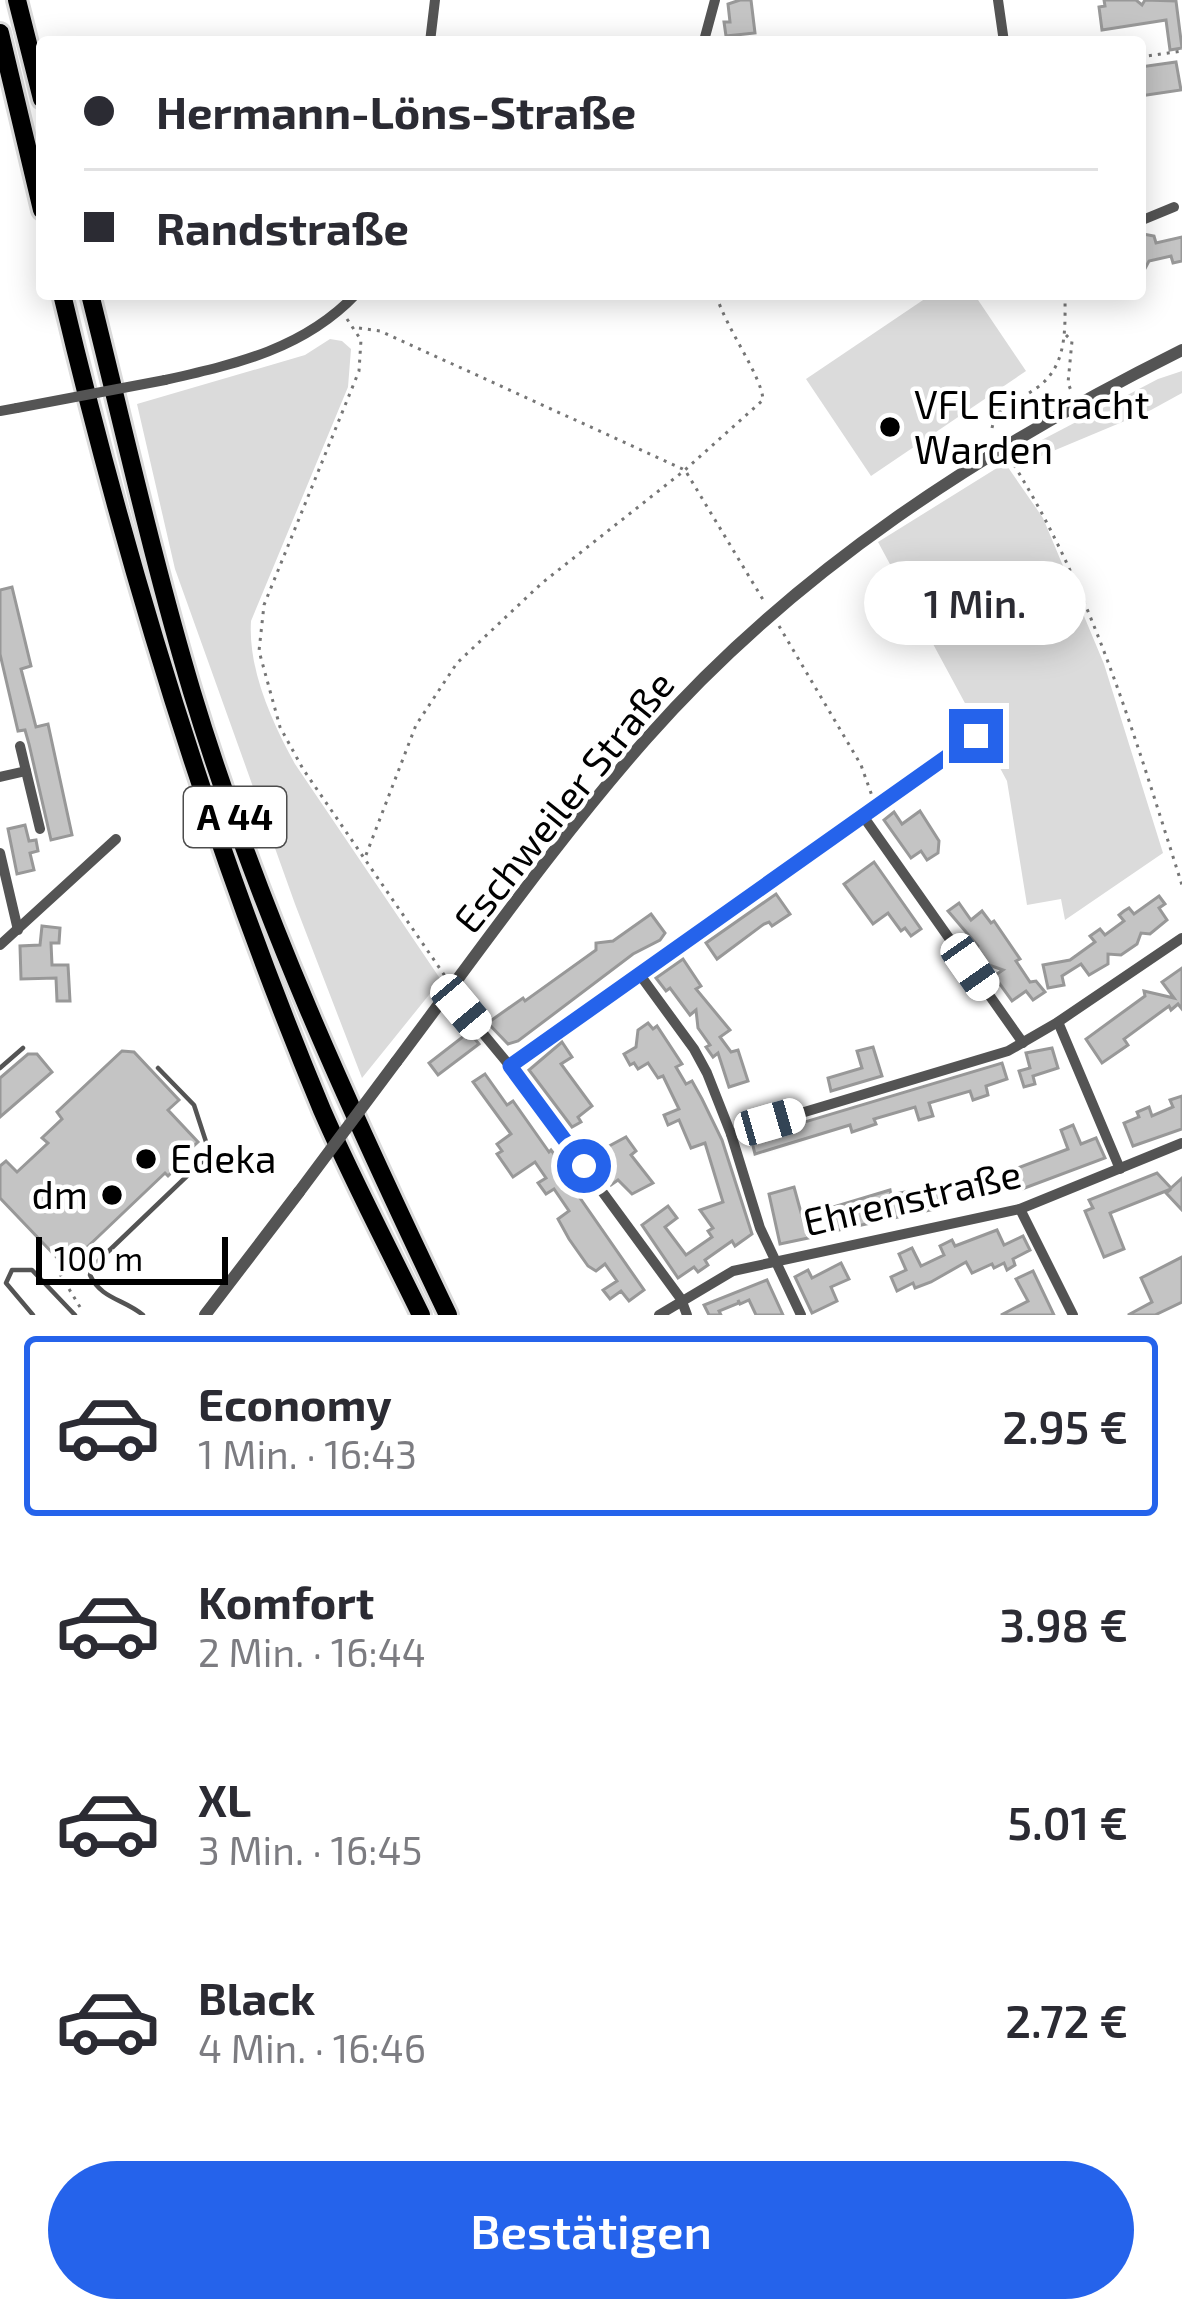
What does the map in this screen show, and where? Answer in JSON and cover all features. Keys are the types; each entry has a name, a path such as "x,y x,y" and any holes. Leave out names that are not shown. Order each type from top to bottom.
{"highway":[{"path":"17,0 36,75"},
{"path":"0,33 36,185"},
{"name":"A 44","path":"64,300 172,704 246,916 324,1113 421,1315"},
{"name":"A 44","path":"92,300 192,692 266,906 341,1093 448,1315"}],"street":[{"path":"431,36 434,0"},
{"path":"705,36 715,0"},
{"path":"998,0 1003,36"},
{"path":"1146,218 1174,207"},
{"path":"0,411 257,357 320,328 350,300"},
{"name":"Eschweiler Straße","path":"205,1315 647,738 772,615 901,512 990,453 1182,350"},
{"path":"510,1066 976,736"},
{"path":"20,746 40,829"},
{"path":"0,777 26,771"},
{"path":"867,813 1023,1043"},
{"path":"0,945 116,839"},
{"path":"0,853 19,930"},
{"path":"731,1133 1023,1043 1182,938"},
{"path":"640,975 694,1049 731,1133 760,1228 801,1315"},
{"path":"461,1007 510,1066 681,1299 687,1315"},
{"path":"1058,1022 1120,1169"},
{"name":"Ehrenstraße","path":"659,1315 733,1271 1020,1209 1182,1143"},
{"path":"1020,1209 1073,1315"}],"lane":[{"path":"0,1068 22,1048"},
{"path":"142,1315 109,1298 90,1275 93,1265 210,1154 194,1106 158,1068"},
{"path":"32,1315 6,1283 12,1270 32,1270 77,1315"}],"path":[{"path":"1146,56 1182,51"},
{"path":"366,856 416,725 457,662 542,583 685,470 763,400 760,383 733,339 718,300"},
{"path":"992,428 995,415 1054,372 1065,334 1065,300"},
{"path":"339,312 356,329 363,354 359,371 270,587 258,634 280,727 303,769 453,986"},
{"path":"356,329 366,326 380,331 685,470 861,765 871,784 867,813"},
{"path":"1065,334 1072,341 1068,383 1076,404"},
{"path":"1014,465 1046,517 1077,584 1127,711 1182,885"},
{"path":"77,1315 80,1306 58,1271 66,1263 90,1275"}],"shaded area":[{"name":"VFL Eintracht Warden","path":"923,300 978,300 1026,371 871,476 806,379"},
{"path":"330,339 351,349 348,387 251,621 251,639 263,695 295,764 441,980 362,1078 175,569 137,404 305,355"},
{"path":"1182,371 1182,393 1022,464 1017,453"},
{"path":"1005,463 1043,518 1104,664 1163,853 1065,920 1061,899 1027,905 1007,781 878,542"}],"building":[{"path":"751,0 755,33 726,36 728,4"},
{"path":"1104,0 1136,0 1142,5 1145,0 1176,1 1182,48 1170,50 1166,20 1102,30 1099,7 1105,6"},
{"path":"1176,62 1181,90 1146,95 1146,66"},
{"path":"1146,235 1154,236 1156,243 1182,237 1182,261 1173,263 1171,256 1149,261 1146,267"},
{"path":"12,587 31,666 21,669 36,727 48,724 72,835 51,840 29,744 25,730 18,731 0,654 0,590"},
{"path":"920,811 939,841 938,853 927,860 921,851 911,858 884,820 894,812 902,824"},
{"path":"25,825 38,851 30,853 34,870 17,874 8,829"},
{"path":"874,862 921,929 911,936 888,913 873,924 844,884"},
{"path":"776,894 790,914 772,926 764,924 717,959 706,943"},
{"path":"1159,896 1165,904 1159,908 1167,920 1150,934 1141,933 1137,944 1121,955 1108,954 1108,964 1089,975 1081,964 1062,976 1064,985 1048,988 1043,965 1070,960 1095,942 1090,936 1100,929 1105,935 1124,921 1119,915 1124,911 1129,908 1134,914"},
{"path":"959,903 971,920 982,911 994,921 1030,982 1036,981 1045,992 1033,1000 1026,991 1012,1001 994,976 1003,970 986,964 976,952 978,946 948,911"},
{"path":"651,914 665,933 660,940 633,954 518,1041 508,1044 484,1019 489,1022 525,1001 596,950 596,943 613,941"},
{"path":"42,926 60,928 59,943 51,943 52,965 68,965 70,1001 57,1001 56,978 21,979 20,946 40,945"},
{"path":"683,959 701,986 696,989 730,1030 720,1037 731,1052 738,1050 748,1081 729,1087 718,1053 713,1057 706,1047 710,1045 698,1028 696,1010 690,1015 656,978"},
{"path":"1182,968 1182,1009 1178,1004 1171,1010 1169,1006 1124,1039 1128,1045 1102,1063 1086,1039 1145,996 1144,991 1174,998 1162,982"},
{"path":"648,1023 653,1029 657,1026 682,1064 676,1067 686,1084 692,1081 702,1099 722,1140 752,1234 705,1260 708,1265 698,1272 694,1267 678,1278 642,1225 668,1206 677,1218 665,1227 686,1255 712,1237 708,1231 713,1228 700,1210 723,1202 705,1143 691,1148 679,1120 668,1125 664,1115 679,1109 663,1076 658,1078 648,1063 638,1069 630,1065 624,1054 636,1047 638,1030"},
{"path":"469,1032 479,1044 438,1075 429,1063"},
{"path":"562,1042 572,1057 561,1064 592,1106 572,1127 529,1070"},
{"path":"873,1047 882,1076 831,1091 828,1078 862,1068 857,1051"},
{"path":"1052,1048 1058,1068 1033,1076 1035,1084 1024,1087 1019,1071 1030,1068 1026,1053"},
{"path":"122,1051 134,1052 179,1100 168,1110 198,1142 172,1166 175,1169 168,1176 165,1173 81,1253 77,1249 62,1263 0,1198 0,1166 6,1161 17,1172 48,1143 42,1138 62,1119 57,1112"},
{"path":"28,1054 37,1054 52,1072 0,1117 0,1078"},
{"path":"1002,1063 1007,1079 986,1086 988,1095 973,1100 970,1091 929,1103 933,1116 919,1120 915,1107 874,1119 876,1124 852,1132 850,1125 755,1154 751,1138"},
{"path":"485,1074 507,1105 513,1101 558,1159 555,1162 644,1290 629,1301 621,1291 610,1299 603,1290 617,1281 605,1264 596,1271 588,1266 569,1239 558,1219 569,1211 554,1189 546,1194 538,1183 546,1178 535,1162 513,1177 497,1154 502,1151 497,1144 511,1134 473,1082"},
{"path":"1182,1096 1182,1129 1133,1146 1124,1123 1149,1107 1152,1116 1173,1107 1170,1100"},
{"path":"1073,1125 1081,1144 1096,1138 1105,1158 1022,1189 1015,1169 1068,1149 1061,1130"},
{"path":"626,1137 636,1151 631,1155 653,1183 632,1194 618,1180 611,1185 603,1173 609,1168 598,1152"},
{"path":"1157,1173 1171,1188 1182,1178 1182,1210 1166,1193 1171,1189 1110,1213 1124,1249 1104,1257 1085,1211 1093,1208 1089,1200"},
{"path":"794,1187 808,1238 780,1244 769,1194"},
{"path":"928,1187 930,1192 944,1189 948,1206 830,1232 833,1207 890,1190 891,1195"},
{"path":"997,1230 1004,1245 1023,1236 1030,1250 1013,1259 1015,1265 1007,1270 1004,1263 994,1268 992,1264 972,1273 966,1262 931,1282 915,1288 913,1283 897,1291 891,1277 906,1270 899,1254 912,1248 921,1266 944,1255 940,1246 952,1240 955,1246"},
{"path":"1182,1257 1182,1302 1155,1315 1128,1315 1152,1302 1141,1278"},
{"path":"841,1263 849,1279 831,1287 837,1301 812,1313 795,1277 808,1270 812,1278"},
{"path":"1033,1271 1054,1315 1001,1315 1028,1301 1016,1279"},
{"path":"767,1280 783,1315 756,1315 749,1300 740,1304 738,1300 719,1311 721,1315 709,1315 704,1305"}],"place":[{"name":"VFL Eintracht Warden","path":"890,427"},
{"name":"Edeka","path":"146,1159"},
{"name":"dm","path":"112,1195"}],"route":[{"path":"584,1166 510,1066 976,736"}]}
